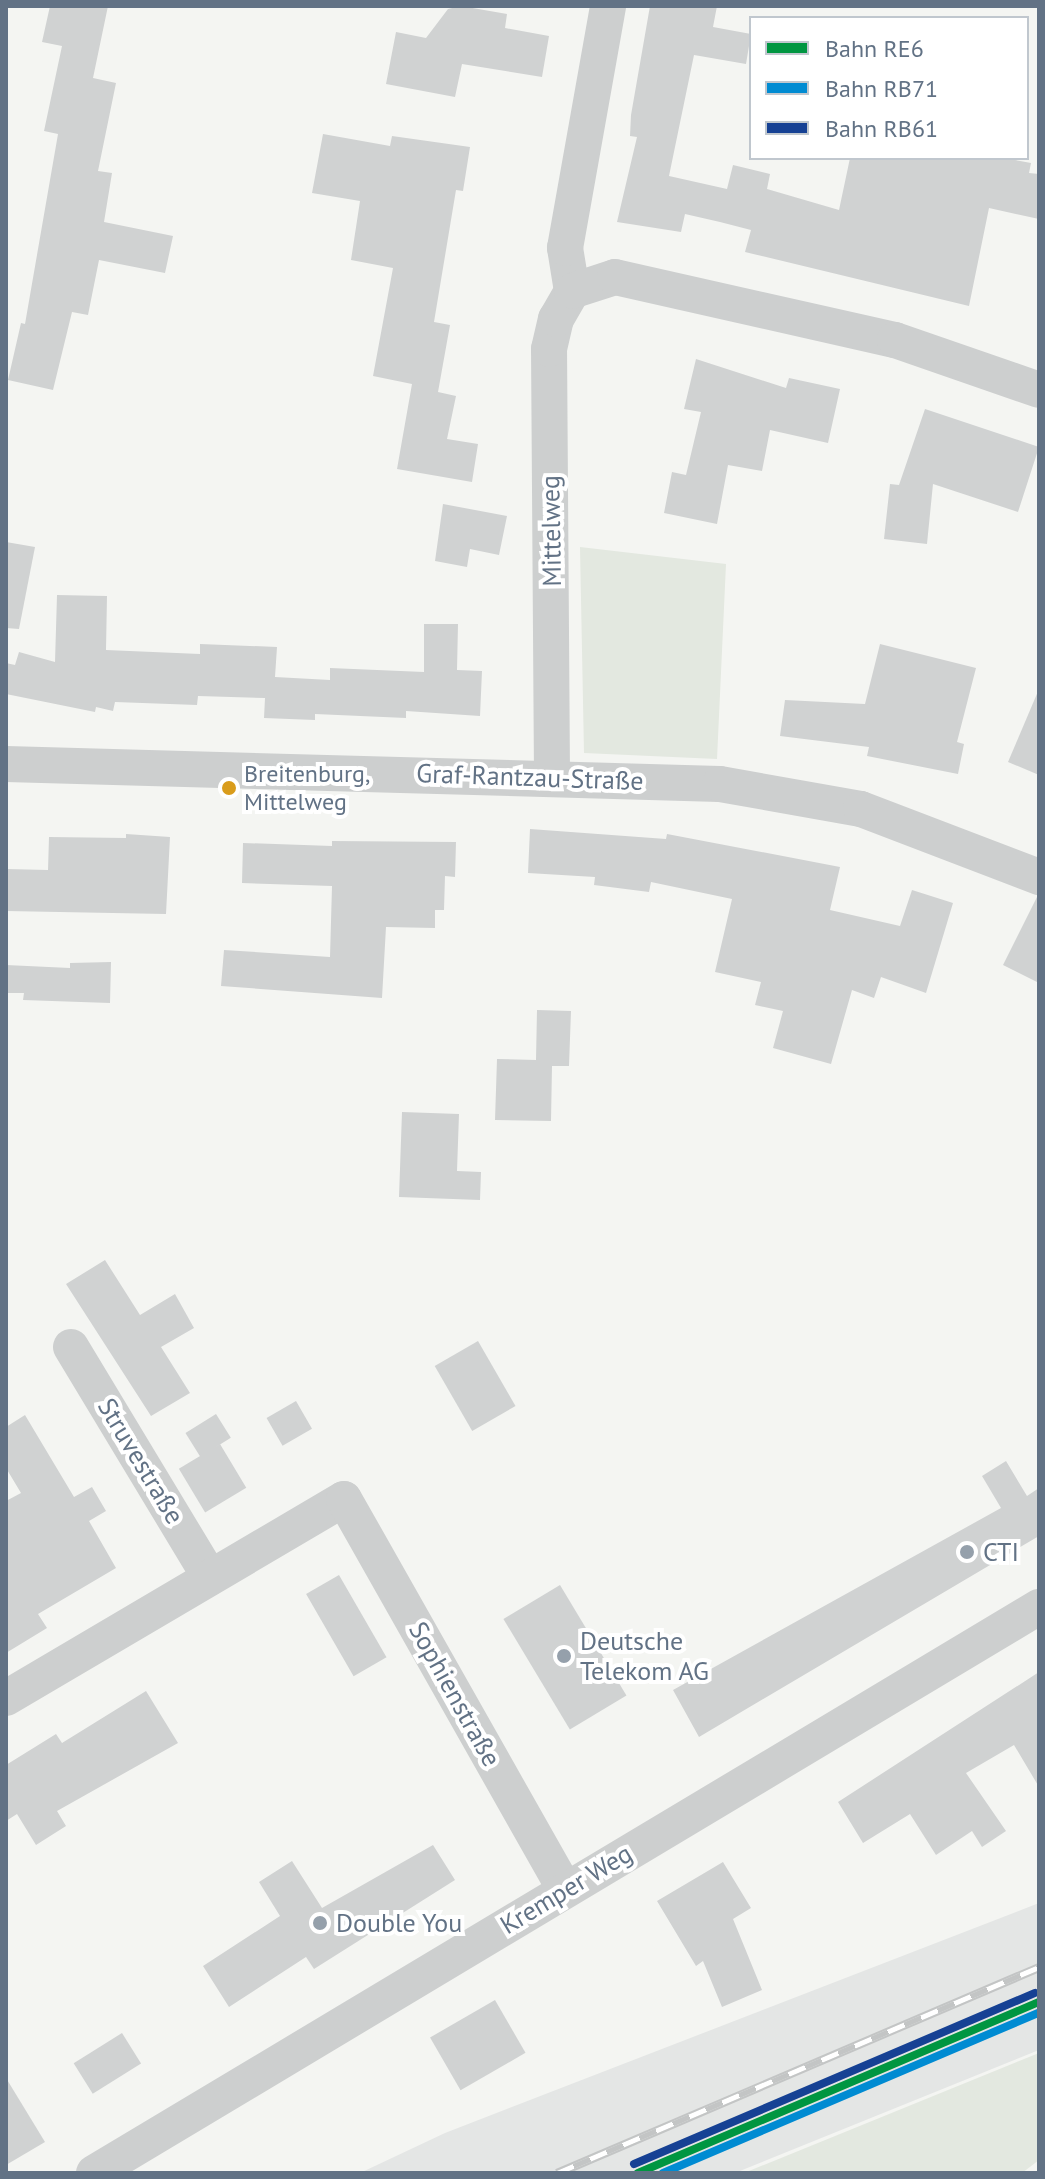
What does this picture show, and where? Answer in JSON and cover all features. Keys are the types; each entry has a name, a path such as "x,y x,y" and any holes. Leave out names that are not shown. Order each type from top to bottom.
{"street":[{"path":"608,6 565,248 572,291 615,277 895,340 1039,390"},
{"name":"Mittelweg","path":"552,776 549,349 556,319 572,291"},
{"name":"Graf-Rantzau-Straße","path":"6,764 552,776 720,784 861,809 1039,877"},
{"name":"Struvestraße","path":"71,1347 210,1577"},
{"name":"Sophienstraße","path":"210,1577 344,1499 565,1889"},
{"path":"6,1698 210,1577"},
{"name":"Kremper Weg","path":"94,2173 1039,1607"}],"shaded area":[{"path":"580,547 726,564 717,759 584,753"},
{"path":"1039,1903 1039,2050 735,2173 360,2173 445,2133"},
{"path":"1039,2053 1039,2160 1022,2173 744,2173"}],"building":[{"path":"50,6 108,6 93,78 116,83 98,171 112,173 104,222 173,236 165,273 99,260 88,315 72,312 53,390 8,380 21,323 25,324 58,134 44,131 62,46 42,42"},
{"path":"461,6 507,14 505,28 549,36 542,77 462,64 455,97 386,84 396,32 426,38 448,9"},
{"path":"650,6 717,6 713,27 749,34 746,64 694,55 669,176 727,189 733,165 770,174 767,189 839,210 850,160 1015,160 1031,163 1029,173 1039,174 1039,219 989,208 969,306 745,252 751,230 720,222 685,214 681,232 617,222 637,137 630,136"},
{"path":"323,134 390,146 392,136 470,147 463,191 456,190 434,322 450,325 438,392 456,396 447,439 478,444 472,482 397,469 412,384 373,376 393,268 351,260 360,201 312,193"},
{"path":"696,359 786,388 789,378 840,389 828,443 770,430 762,471 728,465 717,524 664,513 672,472 686,475 701,412 684,409"},
{"path":"925,409 1039,447 1018,512 933,484 927,544 884,539 890,484 899,485"},
{"path":"443,504 507,516 499,555 470,549 467,567 435,561"},
{"path":"6,542 35,547 19,629 6,628"},
{"path":"57,595 107,596 106,650 200,654 200,644 277,647 275,677 330,680 330,668 424,672 424,624 458,624 457,670 482,671 480,716 406,711 406,718 315,714 315,720 264,718 265,698 198,696 197,705 115,702 113,711 96,707 95,712 6,694 6,663 15,665 19,652 55,662"},
{"path":"880,644 976,668 957,742 964,744 958,774 867,756 869,747 780,736 785,700 865,704"},
{"path":"1039,689 1039,775 1008,762"},
{"path":"530,829 666,839 667,834 840,867 830,910 900,926 912,890 953,903 926,993 881,977 874,998 852,990 831,1064 773,1048 783,1011 755,1005 761,982 715,972 732,899 651,882 649,892 594,885 595,877 528,873"},
{"path":"126,834 170,837 166,914 6,911 6,869 48,870 49,837 126,838"},
{"path":"332,841 456,842 455,877 445,876 444,910 435,910 435,928 386,927 382,998 221,986 224,950 330,957 332,886 242,883 243,843 332,846"},
{"path":"1039,898 1039,983 1003,965"},
{"path":"111,962 110,1003 23,1000 24,993 6,993 6,965 70,968 70,963"},
{"path":"537,1010 571,1011 569,1066 552,1066 551,1121 495,1120 497,1059 536,1060"},
{"path":"402,1112 459,1114 457,1171 481,1172 480,1200 399,1197"},
{"path":"105,1260 140,1315 175,1294 194,1328 161,1347 190,1393 151,1416 66,1284"},
{"path":"478,1341 516,1406 472,1431 435,1366"},
{"path":"296,1401 312,1429 283,1446 267,1418"},
{"path":"216,1414 231,1438 200,1457 185,1433"},
{"path":"25,1415 74,1497 92,1487 106,1511 89,1521 116,1568 38,1614 47,1628 6,1653 6,1501 21,1493 6,1468 6,1427"},
{"path":"220,1444 246,1488 205,1512 179,1469"},
{"path":"1006,1461 1027,1496 1039,1488 1039,1536 699,1737 673,1690 1001,1508 982,1476"},
{"path":"339,1575 386,1657 354,1676 306,1594"},
{"name":"Deutsche Telekom AG","path":"560,1585 626,1696 570,1730 503,1619"},
{"path":"1039,1672 1039,1787 1014,1745 966,1773 1006,1831 982,1847 972,1831 936,1855 910,1814 863,1843 838,1802"},
{"path":"146,1691 178,1743 57,1811 66,1826 36,1845 17,1814 6,1821 6,1765 56,1734 62,1743"},
{"path":"433,1845 455,1880 314,1969 306,1957 229,2007 203,1966 280,1916 259,1882 292,1861 322,1908"},
{"path":"723,1862 751,1908 733,1919 762,1990 722,2007 703,1961 696,1966 657,1901"},
{"path":"495,2000 526,2053 461,2090 430,2037"},
{"path":"122,2033 141,2064 93,2094 74,2063"},
{"path":"6,2078 45,2142 6,2165"}],"railway":[{"path":"557,2173 1039,1967"}],"rail line":[{"name":"RB61","path":"634,2164 1035,1993"},
{"name":"RE6","path":"638,2173 1039,2002"},
{"name":"RB71","path":"663,2173 1039,2013"}],"place":[{"name":"Breitenburg, Mittelweg","path":"229,788"},
{"name":"CTI","path":"967,1552"},
{"name":"Deutsche Telekom AG","path":"564,1656"},
{"name":"Double You","path":"320,1923"}]}
